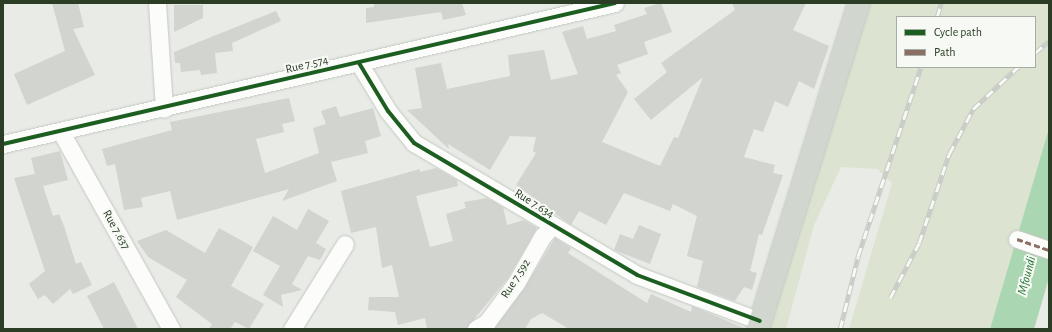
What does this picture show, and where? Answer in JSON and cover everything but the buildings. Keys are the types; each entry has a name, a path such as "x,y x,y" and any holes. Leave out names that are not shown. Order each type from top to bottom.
{"main road":[{"path":"759,325 859,3"}],"street":[{"path":"157,3 164,109"},
{"name":"Rue 7.574","path":"3,144 164,109 615,3"},
{"name":"Rue 7.634","path":"359,63 392,117 414,143 637,275 759,325"},
{"name":"Rue 7.637","path":"62,132 171,329"},
{"name":"Rue 7.592","path":"476,329 487,322 512,288 542,237 552,226"},
{"path":"1017,239 1049,250"},
{"path":"292,329 345,244"}],"shaded area":[{"path":"859,3 1049,3 1049,128 990,329 849,329 892,183 877,169 841,167 814,225 786,329 758,329"}],"water":[{"name":"Mfoundi","path":"1049,128 1049,278 1034,329 990,329"}],"railway":[{"path":"937,16 941,3"},
{"path":"1036,52 1049,41"},
{"path":"840,329 858,256 921,68"},
{"path":"890,298 919,243 949,154 973,109 1017,68"}],"marked path":[{"path":"1017,239 1049,250"}],"cycle path":[{"path":"3,144 615,3"},
{"path":"359,63 388,111 414,143 637,275 760,321"}]}
